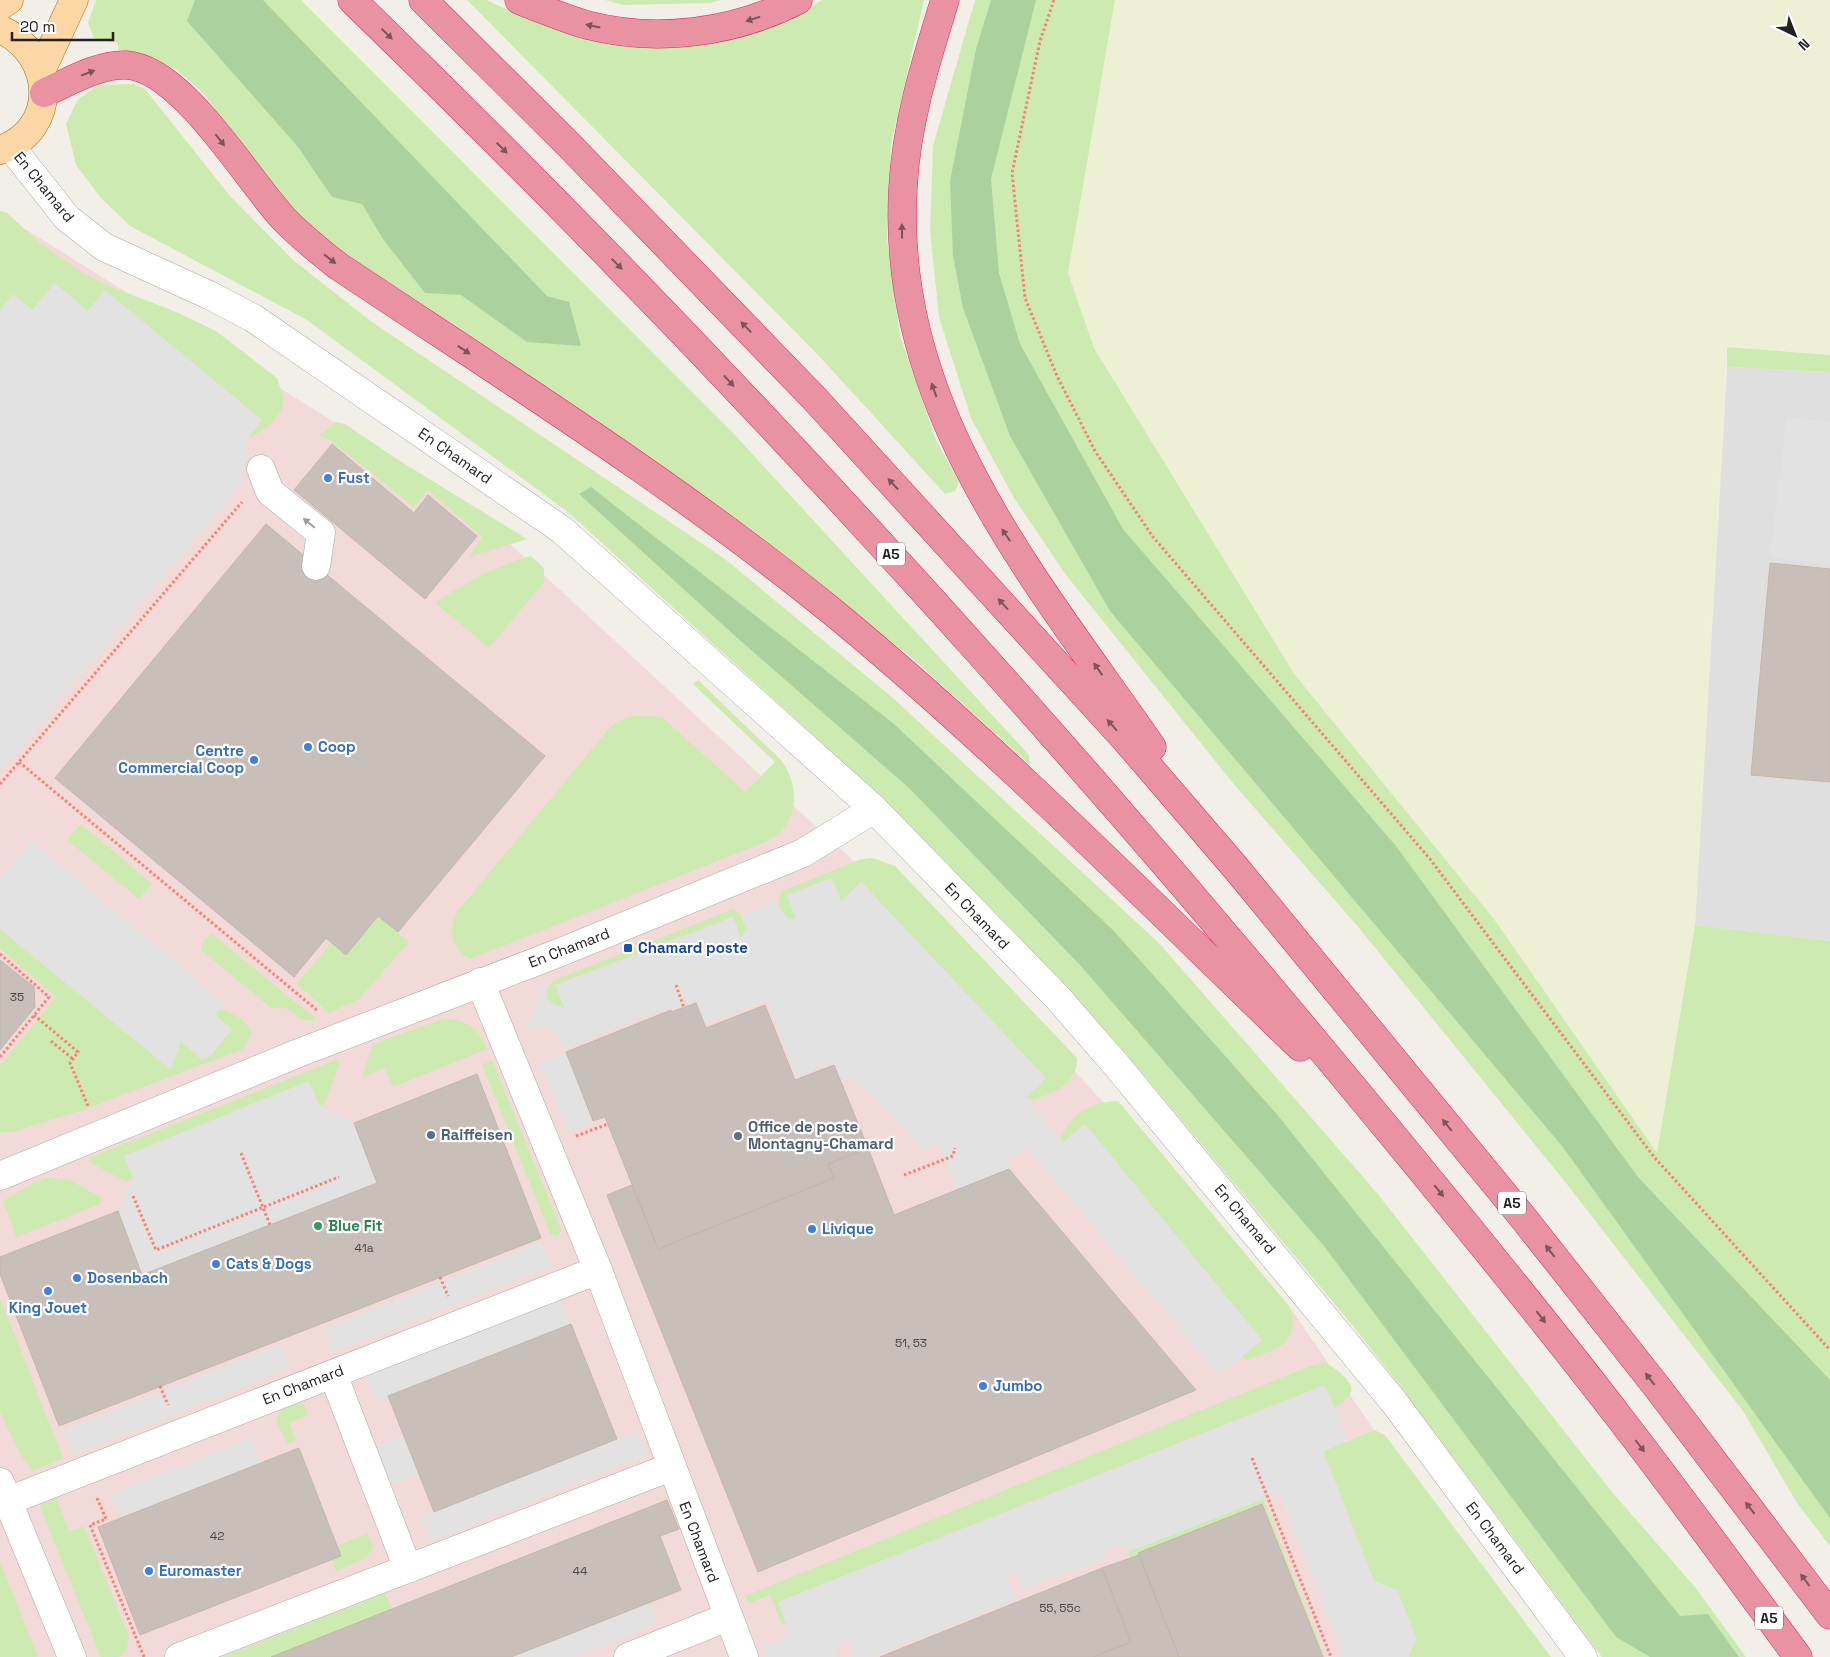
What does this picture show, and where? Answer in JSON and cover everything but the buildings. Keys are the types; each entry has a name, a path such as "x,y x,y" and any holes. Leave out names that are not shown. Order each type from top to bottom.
{"highway":[{"name":"A5","path":"352,0 642,289 903,566 1202,904 1397,1140 1607,1402 1798,1657"},
{"name":"A5","path":"423,0 580,156 820,405 1119,732 1235,868 1521,1215 1779,1546 1830,1615"},
{"path":"519,0 588,25 622,31 660,34 695,32 736,24 775,12 798,0"},
{"path":"945,0 918,95 908,144 903,187 902,236 906,283 927,372 948,429 995,519 1235,868"},
{"path":"42,82 124,65 151,72 175,88 196,109 284,219 338,266 660,481 832,611 936,699 1017,773 1397,1140"}],"main road":[{"path":"0,6 10,0"},
{"path":"42,82 74,0"},
{"path":"0,29 25,45 35,57 42,82 41,109 34,124 5,148"}],"street":[{"name":"En Chamard","path":"5,148 67,218 104,247 211,296 253,318 562,530 874,809 1058,998 1106,1053 1584,1657"},
{"path":"261,469 270,492 321,533 316,566"},
{"name":"En Chamard","path":"0,1176 480,982 561,952 803,853 874,809"},
{"name":"En Chamard","path":"480,982 598,1270 670,1467 744,1657"},
{"name":"En Chamard","path":"72,1657 4,1491 86,1470 598,1270"},
{"path":"333,1374 408,1569"},
{"path":"179,1657 670,1467"},
{"path":"628,1657 728,1617"}],"path":[{"path":"1054,0 1040,41 1012,173 1025,298 1057,376 1095,451 1153,536 1430,859 1654,1157 1830,1350"},
{"path":"0,784 244,500"},
{"path":"19,762 321,1014"},
{"path":"0,954 49,997 0,1057"},
{"path":"676,985 684,1008"},
{"path":"34,1015 78,1052 70,1063 91,1113"},
{"path":"51,1041 73,1059"},
{"path":"572,1137 608,1124"},
{"path":"904,1175 953,1156 955,1148"},
{"path":"241,1152 270,1225"},
{"path":"133,1196 156,1250 339,1177"},
{"path":"1252,1458 1331,1657"},
{"path":"86,1470 106,1519 90,1526 144,1657"}],"shaded area":[{"path":"0,222 27,230 470,507 1042,1035 1289,1306 1374,1430 1323,1450 1408,1657 0,1657"},
{"path":"55,283 88,311 105,290 262,420 246,440 244,481 0,771 0,310 13,294 32,310"},
{"path":"1727,367 1830,372 1830,941 1695,925"},
{"path":"1787,417 1830,422 1830,564 1770,557"},
{"path":"31,841 224,1002 214,1014 232,1029 211,1055 202,1060 181,1041 171,1069 0,929 0,877"},
{"path":"832,878 841,901 861,882 1046,1078 1026,1097 1063,1142 1085,1124 1262,1340 1219,1376 1027,1148 1009,1160 1009,1169 958,1190 938,1143 920,1151 916,1142 851,1076 841,1081 833,1063 796,1077 767,1000 704,1024 696,1003 673,1012 670,1007 565,1049 556,1034 549,1028 542,1026 527,1031 540,986 547,989 546,997 553,1004 564,1008 556,985 733,917 741,938 746,929 741,914 777,900 778,906 787,918 796,919 787,895"},
{"path":"566,1052 593,1121 568,1132 539,1062"},
{"path":"309,1081 319,1105 354,1123 377,1183 142,1275 118,1211 133,1178 124,1156"},
{"path":"541,1242 551,1266 333,1353 324,1329"},
{"path":"561,1299 571,1324 376,1402 366,1377"},
{"path":"280,1344 290,1368 73,1455 63,1431"},
{"path":"1325,1385 1347,1441 1323,1451 1374,1581 1397,1590 1416,1638 1408,1657 1344,1657 1279,1493 1128,1552 1124,1544 1104,1552 1106,1560 1087,1568 1085,1565 1023,1590 1015,1572 1007,1577 1016,1600 870,1657 855,1657 848,1640 836,1652 836,1657 766,1657 761,1647 785,1637 786,1623 778,1602"},
{"path":"639,1430 649,1454 430,1542 420,1517"},
{"path":"404,1435 419,1474 391,1484 376,1446"},
{"path":"251,1438 261,1463 120,1518 110,1494"},
{"path":"648,1603 656,1624 630,1635 574,1657 511,1657"}],"green space":[{"path":"96,0 301,0 734,434 1029,755 1030,765 911,657 737,524 367,270 308,226 260,171 204,94 176,69 138,53 119,50 117,43 94,38 88,22"},
{"path":"195,0 263,0 547,296 569,302 581,346 527,342 461,295 425,293 383,239 362,204 332,197 298,147 187,21"},
{"path":"467,0 486,0 540,24 632,46 713,45 791,20 822,0 924,0 891,144 887,239 900,336 936,440 959,482 955,491 945,494 820,357"},
{"path":"605,0 722,0 710,3 623,5"},
{"path":"975,0 1115,0 1068,273 1094,348 1295,675 1494,919 1657,1153 1695,925 1830,941 1830,1546 1797,1503 1743,1411 1562,1178 1359,928 1232,782 1066,575 1014,498 971,418 939,317 930,231 933,146"},
{"path":"991,0 1036,0 991,179 999,273 1020,344 1123,529 1396,846 1638,1177 1830,1380 1830,1518 1562,1146 1110,611 1010,436 963,308 953,256 950,181 976,49"},
{"path":"1115,0 1830,0 1830,355 1727,347 1695,925 1657,1153 1494,919 1295,675 1094,348 1067,273"},
{"path":"134,84 145,89 230,196 293,260 372,322 725,559 894,699 1159,943 1377,1193 1612,1492 1695,1587 1746,1657 1602,1657 1404,1391 1353,1326 1127,1055 1057,976 878,794 568,512 307,320 130,226 100,197 76,165 66,124 78,99 99,85"},
{"path":"0,211 7,213 39,242 81,272 111,287 174,311 216,331 277,378 283,396 282,410 268,427 246,440 262,420 105,291 88,311 32,310 13,295 0,310"},
{"path":"1727,347 1830,355 1830,372 1727,367"},
{"path":"335,422 345,424 400,461 527,539 469,557 482,537 428,490 414,507 330,440 319,436"},
{"path":"591,487 894,724 1114,931 1275,1112 1680,1616 1708,1614 1739,1657 1650,1657 1616,1637 1324,1246 1080,965 909,788 734,635 579,494"},
{"path":"531,556 544,568 544,582 489,648 435,603 505,564"},
{"path":"698,680 782,761 788,771 794,793 794,804 787,824 779,833 758,845 470,959 463,954 452,939 453,921 456,913 611,726 617,722 636,715 664,719 745,792 775,762 693,684"},
{"path":"81,824 152,884 139,899 67,840"},
{"path":"872,858 895,866 1077,1058 1073,1074 1063,1086 1033,1100 1026,1097 1045,1077 861,882 840,902 832,878 787,895 796,919 788,919 782,912 779,899 782,891 861,859"},
{"path":"733,909 741,914 746,929 741,939 733,917 556,985 565,1008 553,1004 546,997 549,986 554,980"},
{"path":"378,916 409,942 359,999 329,1013 297,984 331,942 346,955"},
{"path":"0,929 170,1069 180,1041 211,1054 232,1030 214,1014 220,1009 239,1017 252,1033 243,1049 83,1110 16,1131 0,1133 0,1065 56,997 0,949"},
{"path":"211,933 316,1019 311,1021 301,1019 286,1008 271,1008 201,950 201,945"},
{"path":"443,1019 458,1020 476,1030 487,1049 393,1087 385,1068 362,1077 373,1044"},
{"path":"336,1060 339,1061 339,1065 324,1105 319,1105 309,1081 124,1156 133,1178 127,1182 89,1162 91,1157"},
{"path":"492,1060 561,1229 558,1236 550,1234 482,1065"},
{"path":"1118,1101 1289,1306 1292,1329 1289,1337 1277,1348 1247,1360 1242,1357 1261,1340 1085,1125 1063,1143 1061,1137 1077,1115 1092,1106"},
{"path":"50,1177 71,1181 100,1197 102,1200 100,1204 16,1237 3,1201 37,1181"},
{"path":"0,1298 63,1458 33,1471 21,1456 0,1412"},
{"path":"1325,1363 1342,1374 1351,1387 1351,1391 1344,1401 1334,1408 1325,1385 778,1602 786,1623 782,1624 770,1595 749,1603 745,1596 1310,1366"},
{"path":"292,1402 304,1405 308,1415 289,1423 296,1440 287,1444 276,1420 282,1407"},
{"path":"1374,1430 1385,1435 1551,1657 1408,1657 1416,1638 1397,1591 1374,1581 1323,1451"},
{"path":"56,1498 69,1531 84,1526 129,1637 126,1650 119,1657 101,1657 39,1505"},
{"path":"1263,1499 1325,1657 1323,1657 1262,1504 1130,1558 1128,1552"},
{"path":"367,1533 373,1547 366,1558 336,1571 332,1560 341,1556 337,1546"},
{"path":"0,1562 38,1657 0,1657"},
{"path":"385,1593 392,1609 271,1657 222,1657"}],"place":[{"name":"Fust","path":"328,478"},
{"name":"Coop","path":"308,747"},
{"name":"Centre Commercial Coop","path":"254,760"},
{"name":"Chamard poste","path":"628,948"},
{"name":"Raiffeisen","path":"431,1135"},
{"name":"Office de poste Montagny-Chamard","path":"738,1136"},
{"name":"Blue Fit","path":"318,1226"},
{"name":"Livique","path":"812,1229"},
{"name":"Cats & Dogs","path":"216,1264"},
{"name":"Dosenbach","path":"77,1278"},
{"name":"King Jouet","path":"48,1291"},
{"name":"Jumbo","path":"983,1386"},
{"name":"Euromaster","path":"149,1571"}]}
